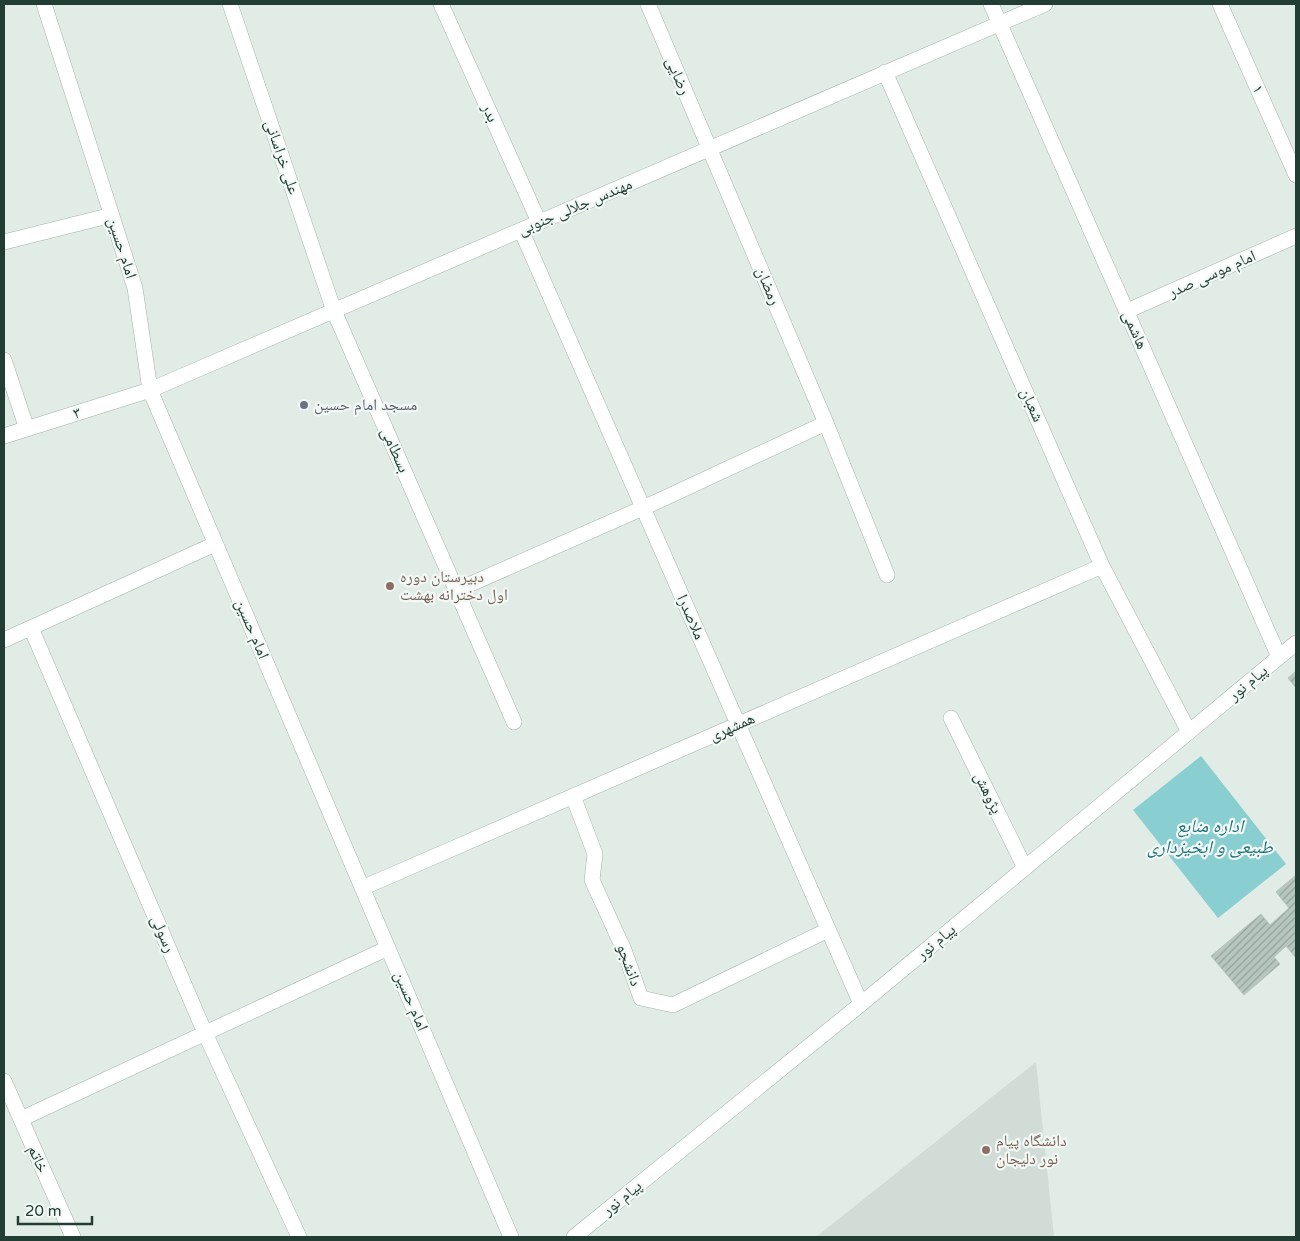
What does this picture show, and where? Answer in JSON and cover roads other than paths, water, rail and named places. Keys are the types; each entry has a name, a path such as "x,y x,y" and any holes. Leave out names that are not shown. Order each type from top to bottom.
{"street":[{"name":"امام حسین","path":"44,4 135,288 150,390 511,1237"},
{"name":"علی خراسانی","path":"230,4 334,311"},
{"name":"بدر","path":"441,4 539,222"},
{"name":"رضایی","path":"648,4 709,149"},
{"name":"هاشمی","path":"991,4 1279,658"},
{"name":"مهندس جلالی جنوبی","path":"150,390 1045,4"},
{"name":"۱","path":"1220,4 1296,175"},
{"name":"شعبان","path":"885,72 1102,566 1189,732"},
{"name":"رمضان","path":"709,149 826,423 887,575"},
{"path":"4,242 112,215"},
{"name":"ملاصدرا","path":"521,230 861,1004"},
{"name":"امام موسی صدر","path":"1127,311 1296,236"},
{"name":"بسطامی","path":"334,311 514,722"},
{"path":"4,360 27,429"},
{"name":"۳","path":"4,436 150,390"},
{"path":"457,590 643,508 826,423"},
{"path":"4,640 216,544"},
{"name":"همشهری","path":"362,888 455,850 573,796 1102,566"},
{"name":"رسولی","path":"31,628 206,1033 299,1237"},
{"name":"پیام نور","path":"574,1237 861,1004 1296,643"},
{"name":"پژوهش","path":"951,718 1025,868"},
{"name":"دانشجو","path":"573,796 595,854 592,880 624,950 641,998 673,1005 828,930"},
{"path":"21,1119 388,948"},
{"name":"خاتم","path":"4,1081 73,1237"}],"water":[{"name":"اداره منابع طبیعی و ابخیزداری","path":"1201,756 1286,864 1218,918 1133,810"}],"place":[{"name":"مسجد امام حسین","path":"304,405"},
{"name":"دبیرستان دوره اول دخترانه بهشت","path":"390,586"},
{"name":"دانشگاه پیام نور دلیجان","path":"986,1150"}]}
